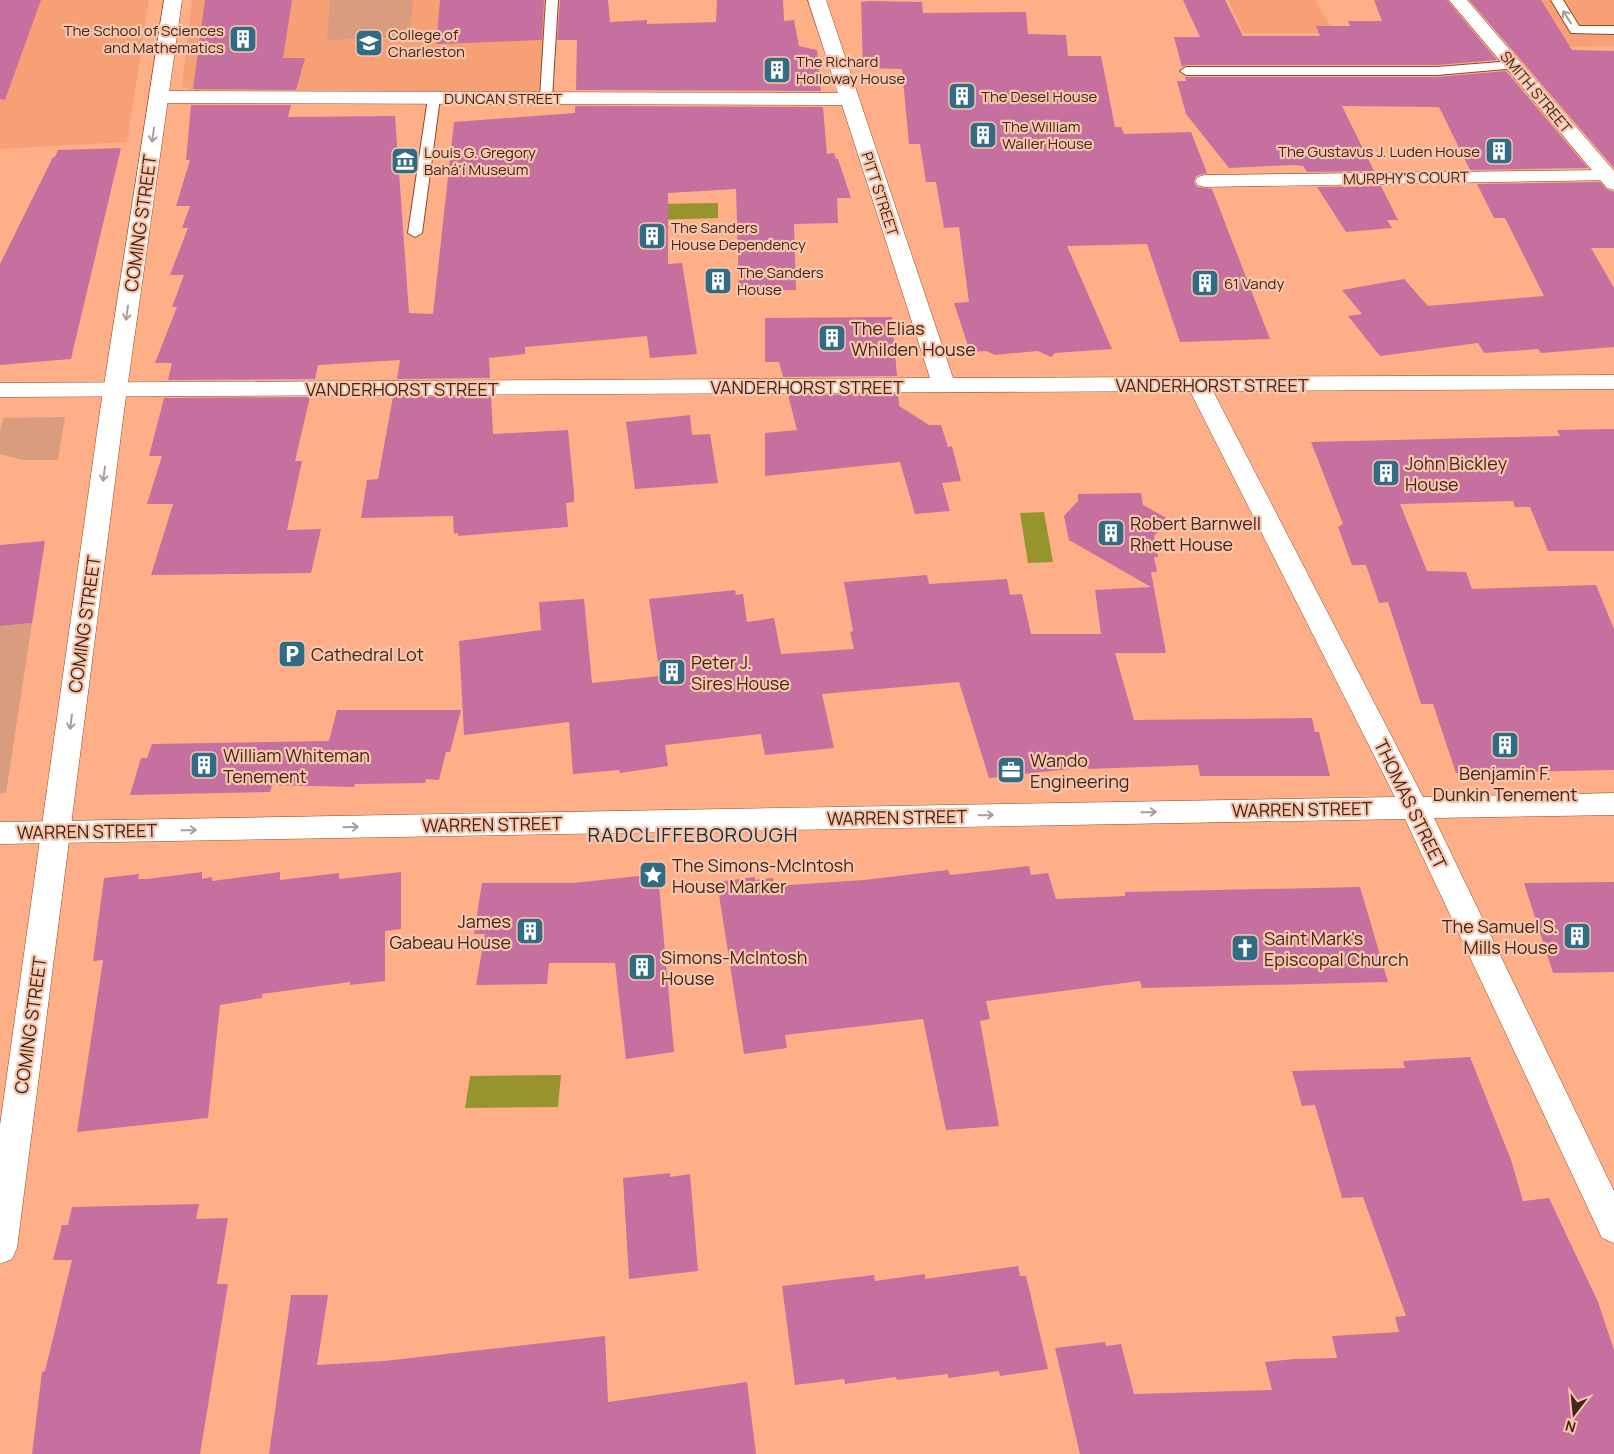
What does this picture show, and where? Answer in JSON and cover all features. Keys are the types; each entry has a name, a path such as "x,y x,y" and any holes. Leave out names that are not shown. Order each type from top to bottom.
{"street":[{"name":"COMING STREET","path":"0,1248 116,390 173,0"},
{"name":"PITT STREET","path":"817,0 944,387"},
{"name":"SMITH STREET","path":"1458,0 1611,180"},
{"name":"DUNCAN STREET","path":"158,97 848,99"},
{"name":"MURPHY'S COURT","path":"1205,181 1611,180"},
{"name":"VANDERHORST STREET","path":"0,390 944,387 1614,382"},
{"name":"THOMAS STREET","path":"1198,385 1414,807 1614,1227"},
{"name":"WARREN STREET","path":"0,832 1614,804"}],"lane":[{"path":"546,98 552,0"},
{"path":"1557,0 1575,30 1614,30"},
{"path":"1186,71 1437,71 1513,65"},
{"path":"415,233 434,98"}],"shaded area":[{"path":"0,0 149,0 127,142 0,149"},
{"name":"College of Charleston","path":"192,0 547,0 555,92 192,90 182,86"},
{"path":"330,0 413,0 409,36 327,40"},
{"path":"1228,0 1315,0 1335,33 1244,33"},
{"path":"1474,0 1614,0 1614,46 1516,48"},
{"path":"718,203 718,218 654,220 655,204"},
{"path":"65,417 58,460 23,460 0,454 0,430 4,418"},
{"path":"1044,512 1053,562 1028,563 1020,513"},
{"path":"32,623 6,793 0,793 0,626"},
{"path":"561,1075 558,1107 465,1108 470,1076"}],"building":[{"path":"0,0 41,0 5,100 0,99"},
{"name":"The School of Sciences and Mathematics","path":"205,0 292,0 283,58 305,58 296,90 193,89"},
{"path":"440,0 544,0 542,40 436,44"},
{"path":"560,0 608,0 610,22 647,20 647,24 716,22 717,0 783,0 784,21 794,20 799,46 817,50 821,91 576,90 577,40 557,40"},
{"path":"1183,0 1225,0 1243,36 1320,36 1316,26 1350,26 1348,21 1382,21 1374,0 1447,0 1497,60 1437,65 1186,65 1182,67 1174,37 1200,37"},
{"path":"1469,0 1541,0 1572,50 1614,51 1614,168"},
{"path":"861,2 922,2 923,13 1026,12 1028,34 1066,35 1068,56 1101,56 1115,127 1121,127 1124,134 1191,132 1207,173 1196,176 1194,182 1197,187 1212,189 1270,339 1180,342 1147,244 1067,246 1112,349 1055,353 1051,357 1038,351 995,355 986,351 970,352 954,303 969,302 959,227 944,228 936,182 926,182 920,144 909,144 902,69 863,68"},
{"path":"1506,71 1588,168 1470,170 1439,107 1342,106 1374,171 1307,172 1303,166 1294,165 1229,168 1186,114 1177,81 1186,81 1185,77 1437,77"},
{"path":"191,105 291,105 288,117 395,116 409,313 433,314 454,122 575,113 575,106 823,107 827,154 834,153 836,159 838,159 851,198 837,198 838,223 794,224 796,290 739,291 736,189 668,193 668,264 682,263 697,354 650,358 647,336 525,347 525,354 489,358 490,378 397,379 400,360 318,365 315,379 168,380 172,363 155,363 177,307 172,307 184,275 170,275 188,228 182,228 190,206 176,206 190,160 186,160"},
{"path":"121,148 71,359 0,365 0,264 53,157 55,157 58,150"},
{"path":"1600,182 1606,189 1614,192 1614,248 1591,248 1614,288 1614,347 1541,353 1538,349 1484,353 1478,343 1380,356 1348,316 1362,314 1342,290 1404,279 1428,306 1544,296 1505,218 1494,218 1477,184"},
{"path":"1381,186 1398,220 1387,220 1392,228 1346,232 1317,187"},
{"name":"The Elias Whilden House","path":"892,317 897,376 783,377 779,362 765,362 765,318"},
{"path":"898,394 899,406 929,425 941,425 948,447 952,446 961,481 942,483 950,511 915,514 900,462 765,476 765,433 797,430 788,395"},
{"path":"491,396 493,434 568,430 574,502 566,503 568,527 458,536 458,533 454,534 453,516 361,518 367,480 378,479 393,397"},
{"path":"310,397 295,461 302,461 287,530 321,529 311,573 151,575 173,504 147,504 162,456 149,456 164,398"},
{"path":"690,415 692,435 710,434 718,483 635,489 626,422"},
{"path":"1614,429 1614,551 1548,551 1530,507 1515,507 1513,501 1400,504 1427,571 1466,572 1472,589 1596,585 1614,629 1614,770 1456,773 1433,704 1421,704 1388,602 1379,603 1366,565 1352,565 1338,527 1343,524 1311,442 1560,436 1557,430"},
{"path":"1141,493 1143,505 1170,520 1154,536 1158,557 1154,557 1157,572 1151,572 1166,653 1115,653 1134,720 1312,718 1315,732 1319,732 1330,776 1200,776 1198,765 1088,769 1087,767 989,778 959,682 822,694 834,748 765,755 761,734 665,745 668,766 620,773 619,770 573,774 569,722 464,735 459,641 541,630 539,602 584,599 592,683 660,676 649,599 735,590 736,595 743,594 747,622 774,618 781,654 854,649 850,632 853,631 844,582 927,575 929,584 1007,579 1010,595 1022,594 1031,634 1101,634 1095,590 1151,587 1069,540 1064,516 1078,501 1078,494"},
{"path":"45,541 32,623 0,626 0,545"},
{"path":"337,710 461,710 450,752 446,752 439,780 426,779 425,783 355,784 354,787 272,785 270,792 130,795 141,758 147,758 152,744 329,741"},
{"path":"1029,866 1031,875 1048,873 1056,899 1125,896 1125,892 1360,887 1388,982 1142,988 1140,981 986,1001 990,1019 980,1021 999,1126 946,1130 923,1019 785,1035 787,1048 744,1054 717,882 755,877 755,880 773,878 774,886 864,880 948,870 950,875"},
{"path":"202,872 202,879 212,877 212,881 280,872 280,880 339,873 339,879 401,872 401,929 385,931 385,981 350,985 350,982 262,994 262,998 220,1005 208,1118 77,1132 103,960 93,961 104,878 139,874 138,879 147,879"},
{"path":"658,874 674,1052 626,1059 615,963 549,963 547,984 476,985 485,934 474,934 482,883 573,883"},
{"name":"The Samuel S. Mills House","path":"1614,882 1614,972 1553,973 1524,883"},
{"path":"1470,1057 1511,1160 1523,1201 1549,1198 1598,1302 1614,1350 1614,1454 1080,1454 1055,1348 1105,1342 1106,1346 1121,1344 1134,1394 1272,1390 1265,1362 1337,1358 1332,1336 1399,1332 1395,1317 1406,1316 1363,1197 1342,1198 1315,1105 1302,1106 1292,1071 1405,1068 1403,1061"},
{"path":"670,1173 670,1177 690,1174 698,1271 629,1279 623,1178"},
{"path":"199,1204 196,1219 228,1218 217,1284 228,1284 200,1454 32,1454 42,1372 45,1371 72,1260 53,1260 62,1225 68,1225 72,1207"},
{"path":"1018,1266 1020,1276 1026,1276 1048,1369 1000,1376 999,1371 948,1378 948,1374 897,1380 896,1377 845,1384 844,1379 795,1385 782,1286 874,1275 875,1281 925,1274 925,1279"},
{"path":"291,1295 328,1295 317,1365 384,1361 605,1336 608,1402 747,1382 756,1454 269,1454"}],"place":[{"name":"The School of Sciences and Mathematics","path":"243,39"},
{"name":"College of Charleston","path":"369,43"},
{"name":"The Richard Holloway House","path":"777,70"},
{"name":"The Desel House","path":"962,96"},
{"name":"The William Waller House","path":"983,135"},
{"name":"The Gustavus J. Luden House","path":"1499,151"},
{"name":"Louis G. Gregory Bahá'í Museum","path":"405,161"},
{"name":"The Sanders House Dependency","path":"652,236"},
{"name":"The Sanders House","path":"718,281"},
{"name":"61 Vandy","path":"1205,283"},
{"name":"The Elias Whilden House","path":"832,338"},
{"name":"John Bickley House","path":"1386,473"},
{"name":"Robert Barnwell Rhett House","path":"1111,533"},
{"name":"Cathedral Lot","path":"292,654"},
{"name":"Peter J. Sires House","path":"672,672"},
{"name":"Benjamin F. Dunkin Tenement","path":"1505,745"},
{"name":"William Whiteman Tenement","path":"204,765"},
{"name":"Wando Engineering","path":"1011,770"},
{"name":"The Simons-McIntosh House Marker","path":"653,875"},
{"name":"James Gabeau House","path":"530,931"},
{"name":"The Samuel S. Mills House","path":"1577,936"},
{"name":"Saint Mark's Episcopal Church","path":"1245,948"},
{"name":"Simons-McIntosh House","path":"642,967"}],"district":[{"name":"RADCLIFFEBOROUGH","path":"693,834"}]}
